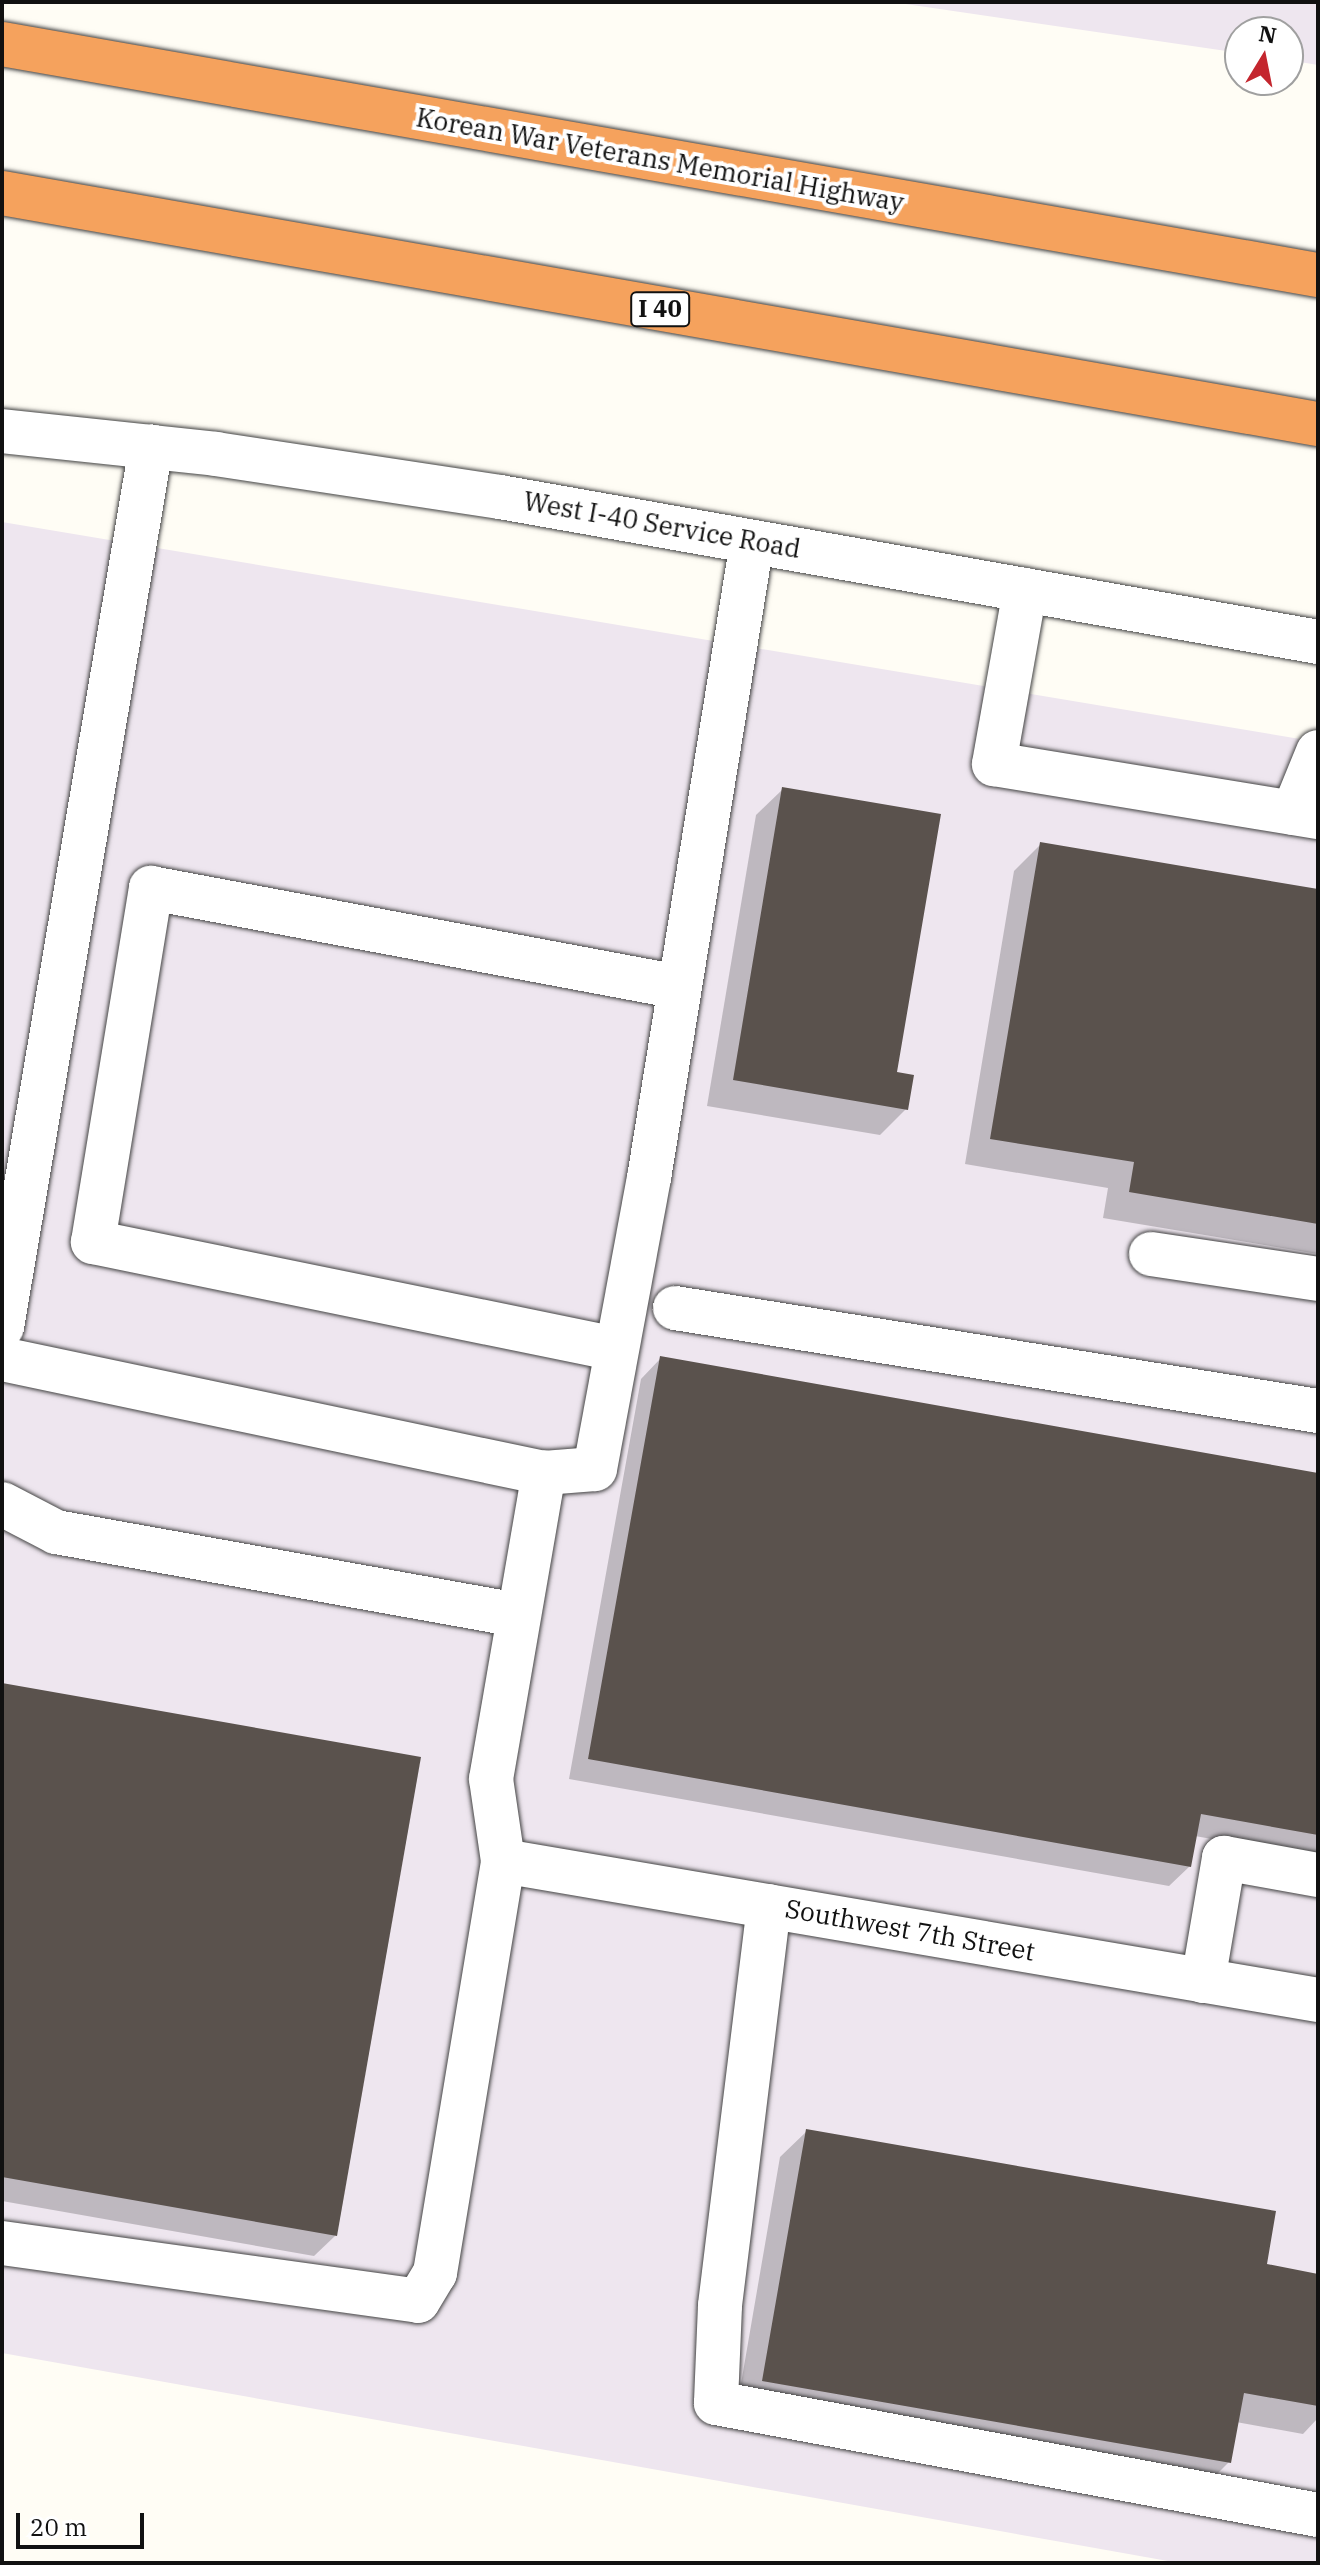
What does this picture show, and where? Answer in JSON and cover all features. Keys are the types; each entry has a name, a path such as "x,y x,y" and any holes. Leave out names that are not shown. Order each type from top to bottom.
{"highway":[{"name":"Korean War Veterans Memorial Highway","path":"2,44 1318,275"},
{"name":"I 40","path":"2,193 1318,424"}],"street":[{"name":"West I-40 Service Road","path":"2,431 151,447 500,497 1318,642"},
{"path":"2,1327 151,447"},
{"path":"2,1359 544,1473 595,1469 752,542"},
{"path":"1025,590 994,764 1305,815 1318,752"},
{"path":"616,1349 93,1242 151,888 679,987"},
{"path":"1151,1254 1318,1279"},
{"path":"675,1308 1318,1411"},
{"path":"2,2243 369,2298 418,2301 435,2273 503,1861 491,1779 544,1473"},
{"path":"2,1504 56,1532 519,1615"},
{"path":"1203,1981 1224,1858 1318,1875"},
{"name":"Southwest 7th Street","path":"503,1861 1318,2000"},
{"path":"769,1906 720,2306 716,2403 1318,2515"}],"shaded area":[{"path":"892,2 1318,2 1318,65 1304,63 1304,16 1224,16 1224,51"},
{"path":"2,522 1318,742 1318,2563 1179,2563 2,2353"}],"building":[{"path":"782,787 941,814 897,1072 914,1075 908,1110 733,1080"},
{"path":"1040,842 1318,889 1318,1224 1129,1192 1134,1162 990,1139"},
{"path":"660,1356 1318,1473 1318,1835 1201,1814 1191,1867 588,1759"},
{"path":"2,1683 421,1757 337,2236 2,2177"},
{"path":"806,2129 1276,2211 1267,2264 1318,2274 1318,2406 1244,2393 1231,2463 762,2381"}]}
